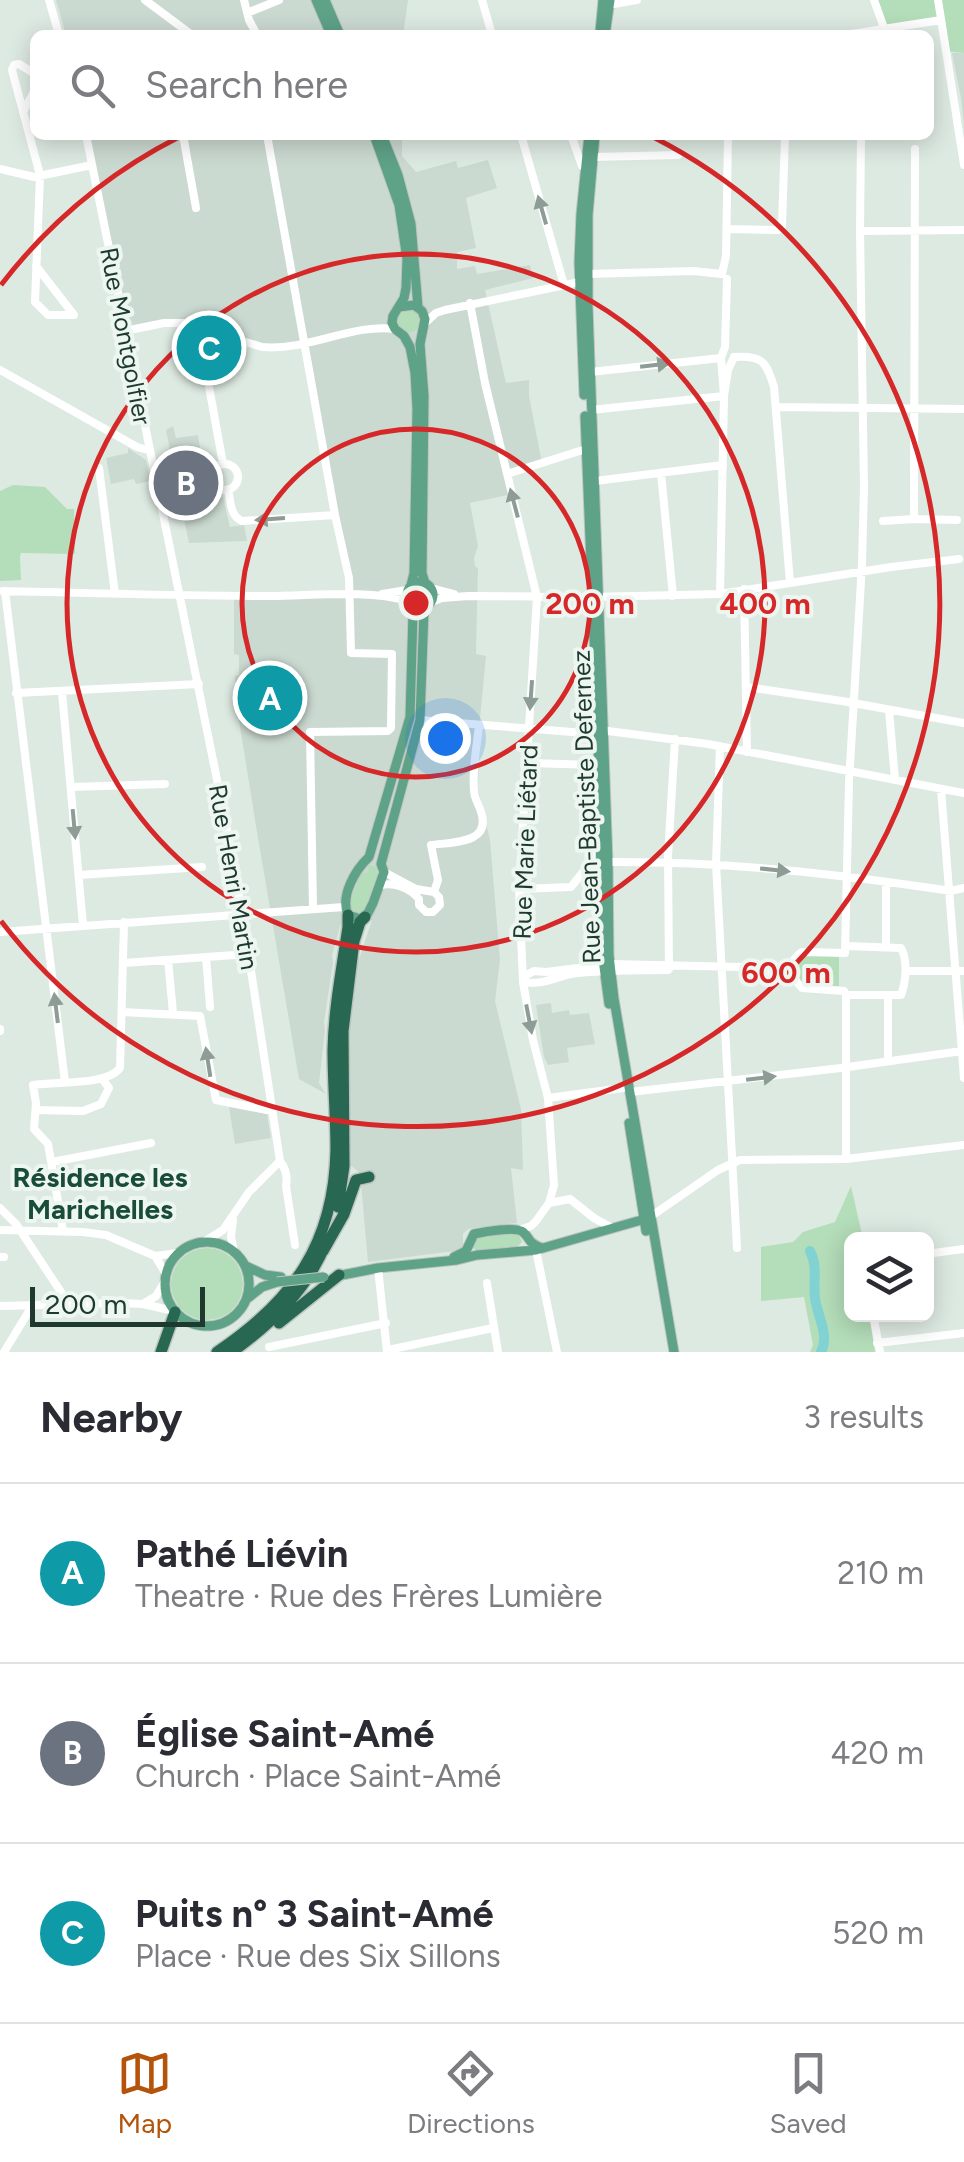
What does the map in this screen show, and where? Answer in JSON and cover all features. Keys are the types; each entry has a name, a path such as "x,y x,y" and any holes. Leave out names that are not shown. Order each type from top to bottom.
{"highway":[{"path":"217,1352 263,1317 298,1280 329,1210 336,1148 334,1030 348,928 346,911"},
{"path":"321,1254 341,1189 342,1031 354,941 365,917"},
{"path":"235,1350 290,1302 344,1214 356,1180 369,1177"},
{"path":"235,1350 246,1348 330,1274"},
{"path":"161,1352 175,1311"}],"main road":[{"path":"316,0 329,30"},
{"path":"325,0 338,30"},
{"path":"603,30 606,3"},
{"path":"376,140 404,232 408,275 396,311 399,333 417,355"},
{"path":"384,140 411,224 422,318 416,374 423,579 429,604 424,618 420,720 379,886 365,917 356,919 346,911 358,868 367,861 410,717 413,612 409,595 423,579"},
{"path":"584,277 580,238 591,140"},
{"path":"584,277 592,140"},
{"name":"Rue Jean-Baptiste Defernez","path":"584,277 590,448 595,481 595,597"},
{"name":"Rue Jean-Baptiste Defernez","path":"584,277 608,862 607,968"},
{"path":"396,311 410,304 422,318"},
{"path":"399,333 411,337 422,318"},
{"path":"409,595 419,609 429,604"},
{"name":"Rue Jean-Baptiste Defernez","path":"601,732 597,765 599,852 607,968 671,1352"},
{"path":"367,861 382,868"},
{"path":"279,1280 244,1264 220,1244 204,1242 178,1253 166,1278 167,1297 175,1311 189,1322 214,1326 230,1320 246,1300 279,1280 538,1249 647,1218"},
{"path":"330,1274 454,1257 463,1254 474,1234 522,1234 538,1249"},
{"path":"518,1251 524,1246 522,1234"},
{"path":"468,1247 477,1256"},
{"path":"244,1264 249,1282 246,1300"}],"street":[{"path":"49,0 58,30"},
{"path":"244,0 254,30"},
{"path":"246,13 279,0"},
{"path":"482,0 491,30"},
{"path":"606,3 637,0"},
{"path":"874,0 883,30"},
{"path":"938,0 964,164"},
{"path":"147,1 186,30"},
{"path":"894,30 941,20"},
{"path":"178,30 181,26"},
{"path":"30,71 19,64 12,70 30,138"},
{"path":"23,112 30,99"},
{"path":"31,140 40,175 36,266 35,302 48,314 74,315 36,266"},
{"name":"Rue Montgolfier","path":"87,140 148,450 181,594"},
{"path":"184,140 196,208"},
{"path":"268,140 351,595 351,653 392,654 392,728 310,732 314,908"},
{"path":"522,140 564,285"},
{"path":"572,140 585,167"},
{"path":"720,594 728,140"},
{"path":"727,229 778,230 782,226 785,140"},
{"path":"846,949 849,771 862,572 861,140"},
{"path":"914,518 916,150"},
{"path":"593,157 678,154"},
{"path":"0,169 34,177 92,165"},
{"path":"860,230 964,230"},
{"path":"422,318 584,277 693,271 725,276"},
{"name":"Rue Marie Liétard","path":"470,304 485,383 538,597 519,889 523,980 548,1098 554,1185 549,1203"},
{"path":"378,328 396,311"},
{"path":"126,330 179,322 262,348 306,345 378,328 399,333"},
{"path":"203,328 202,348 223,464"},
{"path":"590,372 753,356 763,362 777,406 790,583"},
{"path":"0,370 148,450"},
{"path":"591,410 724,396"},
{"path":"777,406 964,409"},
{"path":"507,474 590,448"},
{"path":"230,463 238,474 238,482 228,490 217,488 211,479 214,468 223,464 230,463"},
{"path":"595,481 724,466"},
{"path":"99,468 115,594"},
{"path":"661,473 673,596"},
{"path":"228,490 232,514 242,522 336,515"},
{"path":"883,521 957,520"},
{"path":"429,604 442,598 468,596 720,594 962,559"},
{"path":"423,579 442,592 468,596"},
{"path":"744,589 747,752"},
{"path":"65,1082 19,693 2,591 409,595"},
{"name":"Rue Henri Martin","path":"181,594 242,914 286,1186"},
{"path":"19,693 199,684"},
{"path":"747,687 964,723"},
{"path":"62,692 83,925"},
{"path":"889,710 895,780"},
{"path":"420,720 675,739 964,793"},
{"path":"426,894 438,880 431,845 472,839 483,827 473,784 479,725"},
{"path":"669,968 668,862 675,739"},
{"path":"720,746 716,864 737,1248"},
{"path":"528,763 597,765"},
{"path":"71,787 165,784"},
{"path":"941,788 960,971 964,1078"},
{"path":"519,889 571,887 599,852"},
{"path":"608,862 716,864 951,891 964,888"},
{"path":"79,876 202,867"},
{"path":"382,868 426,894"},
{"path":"886,882 886,946"},
{"path":"379,886 392,884 426,894"},
{"path":"0,932 46,932 83,925 314,908 346,911"},
{"path":"62,1232 48,1144 34,1129 33,1085 103,1080 120,1068 124,922"},
{"path":"886,946 904,952 906,971 901,995 802,988 792,971 794,959 802,952 886,946"},
{"path":"124,963 248,954"},
{"path":"206,957 210,1007"},
{"path":"168,960 173,1013"},
{"path":"523,980 534,971 607,968 792,971"},
{"path":"906,971 960,971"},
{"path":"845,993 846,1159"},
{"path":"888,996 888,1061"},
{"path":"122,1012 200,1016 216,1100 273,1109"},
{"path":"548,1098 726,1082 962,1051"},
{"path":"36,1110 83,1111 102,1104 109,1090 103,1080"},
{"path":"52,1162 152,1142"},
{"path":"647,1218 731,1163 846,1159 964,1145"},
{"path":"204,1242 223,1230 249,1192 280,1161"},
{"path":"268,1173 286,1186 295,1245"},
{"path":"522,1234 549,1203 570,1199 612,1228"},
{"path":"0,1208 20,1230 66,1304"},
{"path":"234,1216 234,1252"},
{"path":"592,1234 594,1218"},
{"path":"0,1230 106,1236 155,1256 178,1253"},
{"path":"538,1249 557,1352"},
{"path":"934,1253 964,1250"},
{"path":"143,1304 156,1296 166,1278 155,1256"},
{"path":"378,1268 388,1351 494,1328"},
{"path":"487,1283 498,1352"},
{"path":"0,1306 143,1304 175,1311"},
{"path":"4,1352 32,1306"},
{"path":"874,1322 879,1347 964,1333"},
{"path":"269,1347 386,1323"}],"shaded area":[{"path":"56,0 408,0 404,30 65,30"},
{"path":"952,53 964,53 964,126 961,98"},
{"path":"89,140 402,140 402,156 416,172 456,161 458,168 488,160 497,188 466,198 476,248 457,252 457,269 475,266 477,274 530,265 533,278 485,290 506,383 529,380 542,463 507,474 512,494 470,503 478,546 474,558 478,568 476,654 486,656 478,789 490,840 500,960 495,1001 521,1109 523,1170 511,1168 517,1223 468,1229 463,1234 463,1250 368,1262 360,1173 349,1164 348,1050 354,975 372,920 342,920 332,955 319,1083 326,1094 299,1079 238,714 234,595 350,595 306,346 271,348 179,323 125,331"},
{"path":"173,426 176,438 198,435 202,461 199,465 174,471 166,430"},
{"path":"128,448 146,460 150,481 136,484 134,479 111,484 106,458 128,453"},
{"path":"223,497 230,527 244,525 247,541 189,543 180,501"},
{"path":"551,1003 552,1013 589,1013 595,1044 567,1048 569,1062 548,1065 536,1005"},
{"path":"229,1107 267,1114 271,1138 235,1144"}],"green space":[{"path":"874,0 964,0 964,53 946,51 940,20 883,29"},
{"path":"409,308 421,320 409,332 397,320"},
{"path":"13,485 45,487 67,509 74,509 75,554 21,553 21,580 0,581 0,491"},
{"path":"369,865 376,867 378,875 364,911 355,913 349,904 361,873 367,873"},
{"path":"804,956 839,956 839,986 803,985 796,970"},
{"path":"851,1186 861,1232 844,1232 844,1322 870,1322 875,1352 810,1352 813,1345 804,1297 761,1301 761,1247 793,1242 803,1232 835,1222"},
{"path":"514,1232 522,1242 515,1249 478,1252 472,1247 476,1237"},
{"path":"207,1248 221,1250 233,1258 241,1270 241,1298 233,1310 221,1318 207,1320 193,1318 181,1310 173,1298 171,1284 173,1270 181,1258 193,1250"}],"waterway":[{"path":"810,1251 815,1268 815,1298 824,1332 821,1352"}],"place":[{"name":"Puits n° 3 Saint-Amé","path":"209,348"},
{"name":"Église Saint-Amé","path":"186,483"},
{"name":"Pathé Liévin","path":"270,698"}],"district":[{"name":"Résidence les Marichelles","path":"100,1193"}]}
